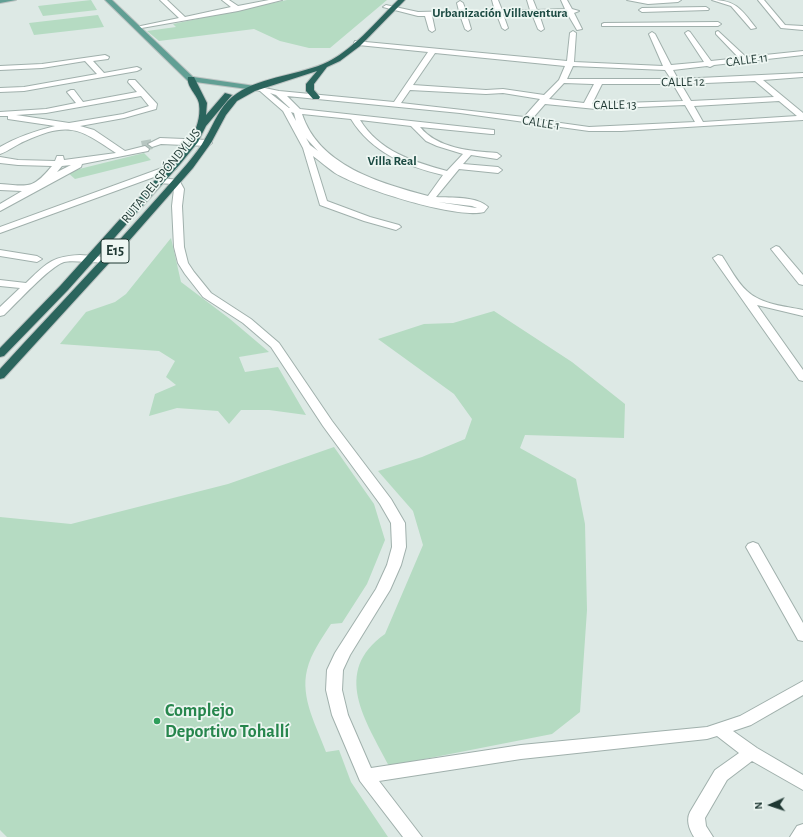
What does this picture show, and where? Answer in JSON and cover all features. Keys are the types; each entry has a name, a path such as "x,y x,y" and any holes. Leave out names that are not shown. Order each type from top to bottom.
{"highway":[{"name":"RUTA DEL SPÓNDYLUS","path":"367,24 391,6 402,0"},
{"name":"RUTA DEL SPÓNDYLUS","path":"0,376 107,260 176,182 205,146 226,109 233,100 258,89 327,65 344,56 358,43 391,6"},
{"name":"RUTA DEL SPÓNDYLUS","path":"0,354 91,258 173,167 192,145 202,125 230,94 243,86 301,69 325,58 345,44"},
{"path":"316,97 310,91 310,84 327,65"},
{"path":"191,79 203,103 202,125"}],"main road":[{"path":"0,0 13,0"},
{"path":"108,0 191,79 258,89"}],"street":[{"path":"163,0 184,20"},
{"path":"225,0 238,9"},
{"path":"138,28 238,9 260,2 279,0"},
{"path":"495,0 505,28"},
{"path":"530,0 541,29"},
{"path":"525,121 562,81 570,64 576,31 573,11 564,0"},
{"path":"630,0 648,2 678,0"},
{"path":"630,0 642,10 650,25"},
{"path":"715,0 734,5 753,28"},
{"path":"762,0 783,27 803,28"},
{"path":"460,2 468,29"},
{"path":"391,6 414,14 573,11"},
{"path":"642,10 706,9"},
{"path":"425,14 432,30"},
{"path":"604,25 718,24"},
{"path":"688,33 710,65"},
{"path":"718,33 745,60"},
{"path":"652,34 668,68 700,124"},
{"name":"CALLE 11","path":"358,43 570,64 668,68 710,65 803,53"},
{"path":"396,105 433,50"},
{"path":"88,56 102,75"},
{"path":"0,68 88,56 105,57"},
{"path":"0,90 24,89 137,69"},
{"name":"CALLE 12","path":"562,81 677,82 757,79 803,75"},
{"path":"757,79 803,118"},
{"path":"0,151 17,141 38,134 70,126 106,120 153,107 153,104 132,82"},
{"path":"587,106 599,82"},
{"name":"CALLE 13","path":"407,87 486,92 507,96 523,95 587,106 779,99"},
{"path":"258,89 286,110 298,126 308,144 323,203 367,219 396,226"},
{"name":"CALLE 1","path":"258,89 279,93 396,105 565,127 603,130 803,118"},
{"path":"71,92 81,105"},
{"path":"0,114 46,111 143,93"},
{"path":"279,93 297,110 298,126"},
{"path":"286,110 491,132"},
{"path":"0,114 17,120 70,126 91,132 122,152"},
{"path":"353,116 365,135 392,156 431,170 449,174"},
{"path":"413,123 419,131 433,140 469,152 497,156"},
{"path":"308,144 327,160 347,173 381,187 431,204 449,174 469,152"},
{"path":"0,160 27,163 60,161 83,159 156,145 205,146"},
{"path":"0,155 60,161"},
{"path":"0,208 83,159"},
{"path":"44,182 60,161"},
{"path":"456,166 498,170"},
{"path":"0,230 173,167"},
{"path":"160,181 176,182 179,189 177,206 179,247 183,263 190,274 208,295 223,307 247,321 275,345 327,423 386,502 398,523 399,546 386,584 343,653 335,670 334,690 340,715 366,776 413,837"},
{"path":"0,187 33,189"},
{"path":"776,249 803,282"},
{"path":"0,253 37,259"},
{"path":"0,312 43,271 57,261 69,257 107,260"},
{"path":"718,258 803,378"},
{"path":"0,283 28,286"},
{"path":"743,293 758,302 803,313"},
{"path":"753,547 803,636"},
{"path":"366,776 521,752 707,733 746,721 803,687"},
{"path":"720,730 751,753 803,783"},
{"path":"704,837 698,828 696,817 721,775 751,753"},
{"path":"799,837 803,830"}],"green space":[{"path":"91,0 97,10 43,16 38,6"},
{"path":"287,0 387,0 330,48 309,48 280,41 254,29 159,41 147,31 176,27 173,24"},
{"path":"98,15 104,27 34,35 29,23"},
{"path":"144,153 151,160 75,179 67,172"},
{"path":"171,238 181,282 230,319 269,352 239,357 245,372 278,367 306,415 269,410 241,410 229,424 218,411 177,408 149,416 155,394 176,385 166,377 175,361 159,351 60,344 86,312 115,302 126,294"},
{"path":"494,311 572,362 625,404 624,438 525,435 520,448 576,479 585,524 587,610 580,712 552,734 389,766 363,714 358,697 356,681 360,664 369,649 385,634 423,545 413,511 378,471 422,457 465,439 472,419 454,394 378,339 424,324 453,323"},
{"path":"334,447 374,504 385,540 367,584 342,623 331,624 314,652 307,670 305,681 306,691 310,712 326,752 339,750 351,782 388,837 7,837 0,830 0,517 71,524 228,484"}],"tunnel":[{"path":"142,146 152,144"}],"place":[{"name":"Complejo Deportivo Tohallí","path":"157,721"}],"district":[{"name":"Urbanización Villaventura","path":"500,13"},
{"name":"Villa Real","path":"392,161"}]}
